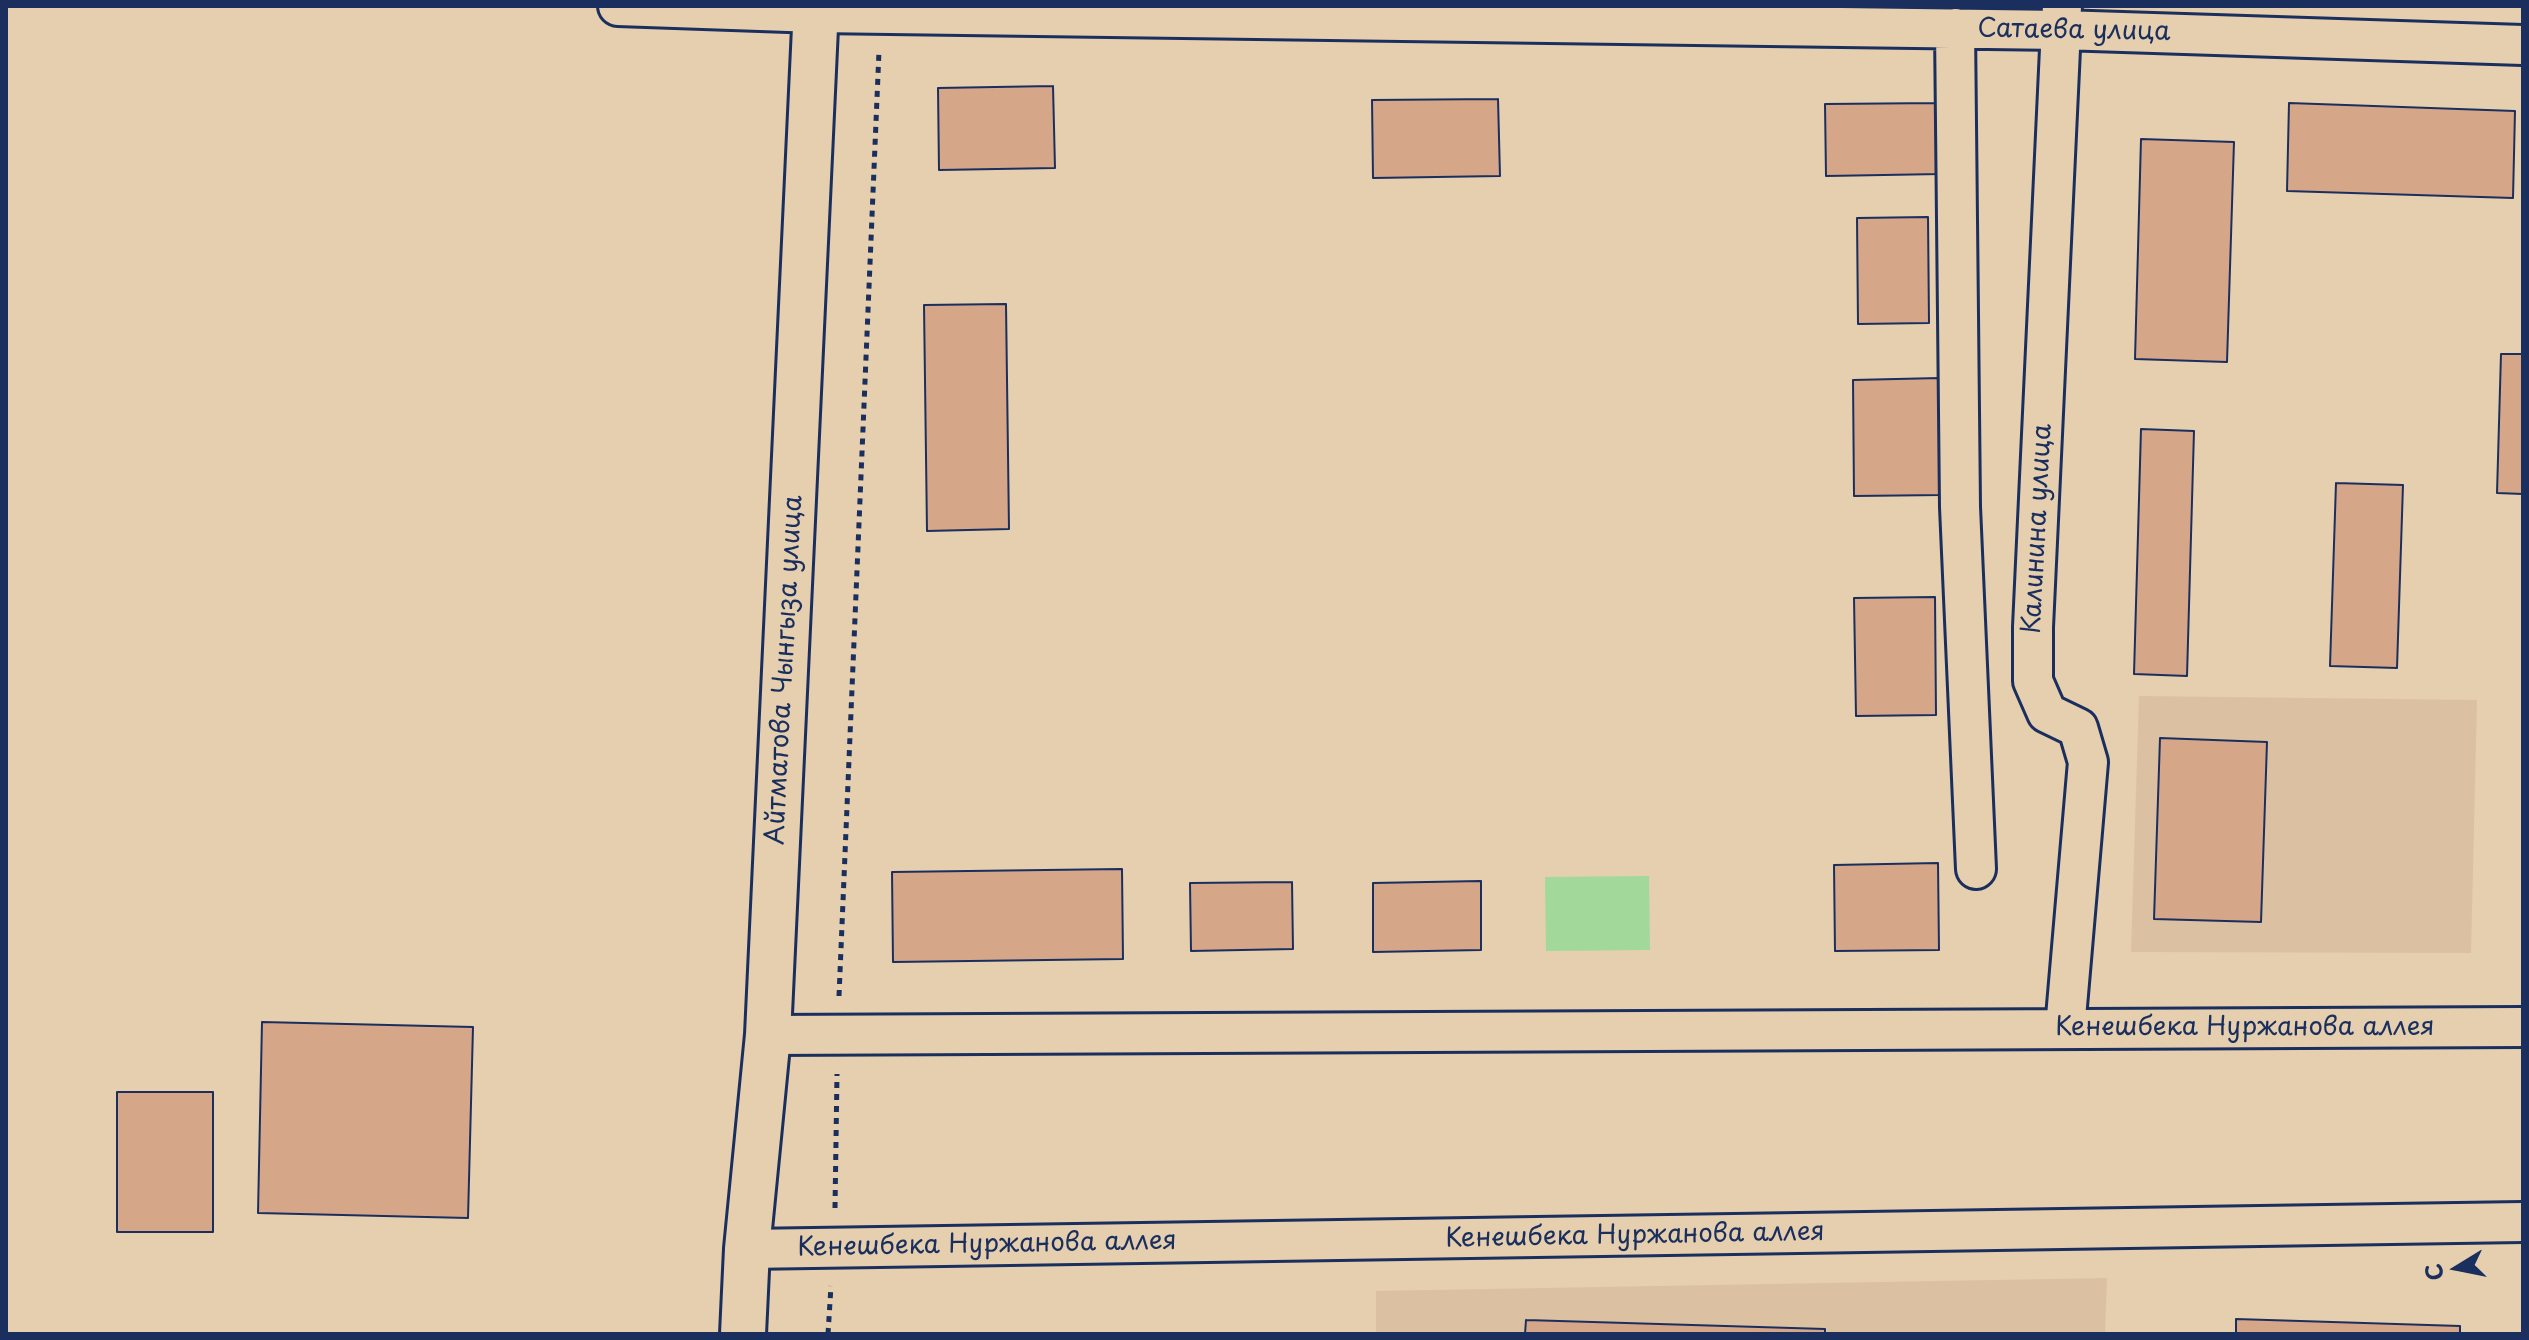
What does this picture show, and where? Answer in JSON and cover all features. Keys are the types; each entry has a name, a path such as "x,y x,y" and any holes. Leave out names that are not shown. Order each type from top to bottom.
{"highway":[{"name":"Айтматова Чынгыза улица","path":"743,1334 747,1249 768,1035 817,10"}],"street":[{"name":"Сатаева улица","path":"618,6 881,14 1558,15 1955,28 2062,18 2523,45"},
{"name":"Калинина улица","path":"2062,18 2033,681 2047,713 2078,728 2088,762 2065,1029"},
{"path":"1955,28 1960,507 1976,869"},
{"name":"Кенешбека Нуржанова аллея","path":"768,1035 2523,1027"},
{"name":"Кенешбека Нуржанова аллея","path":"747,1249 2523,1222"}],"path":[{"path":"828,1334 835,1248 838,1035 881,14"}],"shaded area":[{"path":"2139,696 2477,700 2471,953 2131,952"},
{"path":"2107,1278 2105,1334 1376,1334 1376,1291"}],"green space":[{"path":"1649,876 1650,950 1546,951 1545,877"}],"building":[{"path":"1053,86 1055,168 939,170 938,88"},
{"path":"1498,99 1500,176 1373,178 1372,100"},
{"path":"1940,103 1941,174 1826,176 1825,104"},
{"path":"2289,103 2515,111 2513,198 2287,191"},
{"path":"2141,139 2234,142 2227,362 2135,359"},
{"path":"1928,217 1929,323 1858,324 1857,218"},
{"path":"1006,304 1009,529 927,531 924,305"},
{"path":"2501,354 2523,354 2523,494 2497,493"},
{"path":"1940,378 1941,495 1854,496 1853,380"},
{"path":"2141,429 2194,431 2187,676 2134,674"},
{"path":"2336,483 2403,485 2397,668 2330,666"},
{"path":"1935,597 1936,715 1856,716 1854,598"},
{"path":"2160,738 2267,742 2261,922 2154,919"},
{"path":"1938,863 1939,950 1835,951 1834,865"},
{"path":"1122,869 1123,959 893,962 892,872"},
{"path":"1481,881 1481,950 1373,952 1373,883"},
{"path":"1292,882 1293,949 1191,951 1190,883"},
{"path":"262,1022 473,1027 468,1218 258,1213"},
{"path":"117,1092 213,1092 213,1232 117,1232"},
{"path":"2236,1319 2460,1326 2460,1334 2236,1334"},
{"path":"1526,1320 1825,1329 1825,1334 1525,1334"}]}
